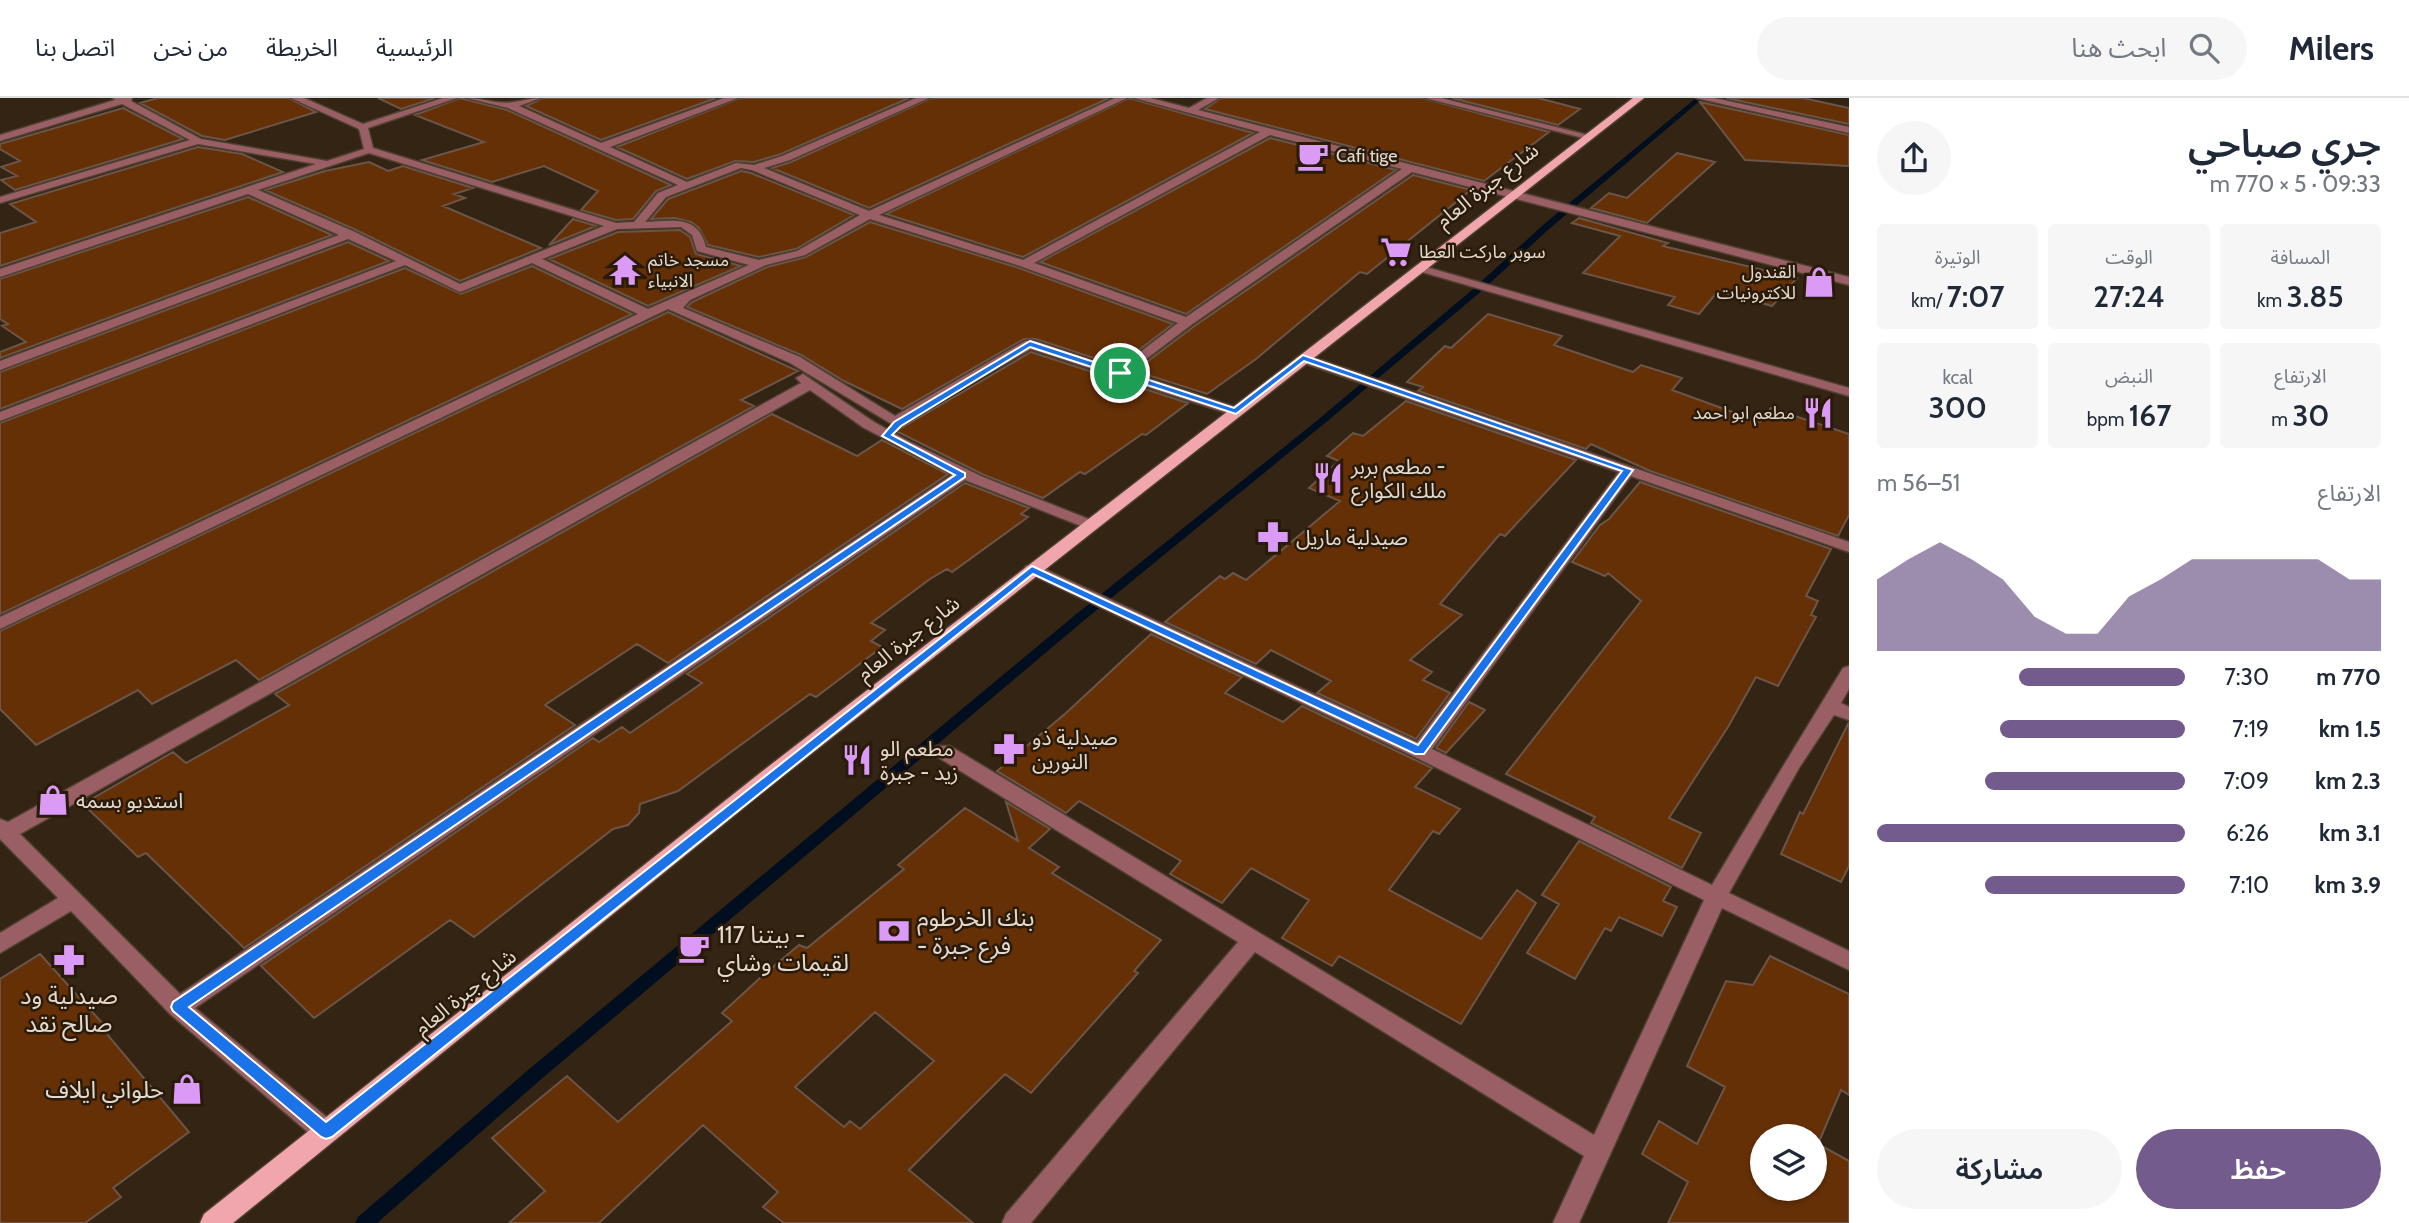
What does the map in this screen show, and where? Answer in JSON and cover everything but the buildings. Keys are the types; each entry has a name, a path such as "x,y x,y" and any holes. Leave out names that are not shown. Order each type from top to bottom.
{"main road":[{"name":"شارع جبرة العام","path":"213,1223 1032,569 1587,135 1639,98"}],"street":[{"path":"296,98 363,127 452,98"},
{"path":"472,98 511,107 688,186"},
{"path":"511,107 536,98"},
{"path":"603,146 733,98"},
{"path":"755,168 827,142 924,98"},
{"path":"0,624 655,312 762,263 801,253 869,215 1122,98"},
{"path":"1139,98 1514,192 1849,281"},
{"path":"1189,111 1213,98"},
{"path":"1430,98 1587,135"},
{"path":"1701,98 1849,130"},
{"path":"0,138 124,99 198,141 327,163"},
{"path":"363,127 369,150"},
{"path":"1024,264 1269,131"},
{"path":"0,200 198,141"},
{"path":"0,273 369,150 615,226"},
{"path":"637,225 662,195 740,165 755,168 869,215 1024,264 1187,322"},
{"path":"1120,373 1187,322 1412,167"},
{"path":"249,190 351,234 460,288 615,226 683,225 697,233 701,249 762,263"},
{"path":"0,366 351,234"},
{"path":"532,259 779,362 886,436 961,475 1091,525"},
{"path":"0,416 406,261"},
{"path":"762,263 678,304 674,309 795,360 895,422 1030,344 1236,412"},
{"path":"1419,268 1849,392"},
{"path":"886,436 898,424 1030,344"},
{"path":"1303,358 1849,547"},
{"path":"779,362 795,360"},
{"path":"326,1132 178,1007 3,829 810,384"},
{"path":"1420,751 1628,470"},
{"path":"178,1007 961,475"},
{"path":"1032,569 1420,751 1849,961"},
{"path":"1566,1223 1717,895 1792,764 1840,710 1849,672"},
{"path":"943,751 1599,1151"},
{"path":"0,944 72,900"},
{"path":"1015,1223 1251,941"}],"waterway":[{"path":"364,1223 533,1076 1078,619 1322,421 1700,98"}],"place":[{"name":"Cafi tige","path":"1313,156"},
{"name":"سوبر ماركت العطا","path":"1396,252"},
{"name":"مسجد خاتم الانبياء","path":"625,270"},
{"name":"القندول للاكترونيات","path":"1819,282"},
{"name":"مطعم ابو احمد","path":"1818,413"},
{"name":"مطعم بربر - ملك الكوارع","path":"1328,478"},
{"name":"صيدلية ماريل","path":"1273,537"},
{"name":"صيدلية ذو النورين","path":"1009,749"},
{"name":"مطعم الو زيد - جبرة","path":"857,760"},
{"name":"استديو بسمه","path":"53,800"},
{"name":"بنك الخرطوم - فرع جبرة","path":"894,931"},
{"name":"بيتنا 117 - لقيمات وشاي","path":"694,948"},
{"name":"صيدلية ود صالح نقد","path":"69,960"},
{"name":"حلواني ايلاف","path":"187,1089"}],"route":[{"path":"1030,344 1120,373 1236,412 1303,358 1628,470 1420,751 1032,569 326,1132 178,1007 961,475 886,436 898,424 1030,344"}]}
